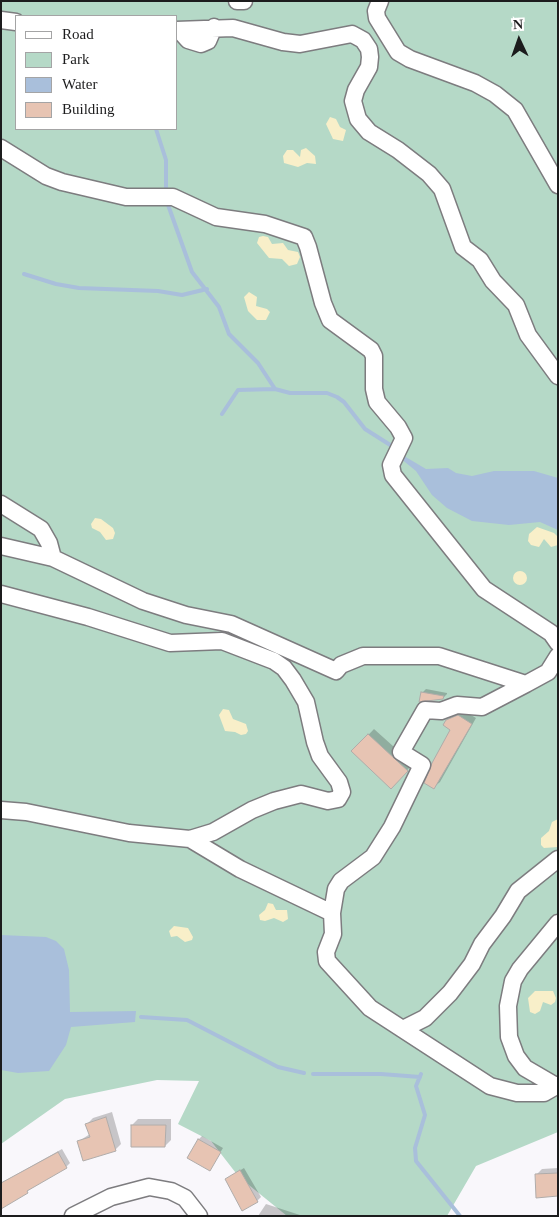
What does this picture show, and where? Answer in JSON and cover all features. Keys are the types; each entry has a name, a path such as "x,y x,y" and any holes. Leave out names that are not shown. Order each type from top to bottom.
{"street":[{"path":"237,1 244,1"},
{"path":"380,1 376,11 377,18 398,52 410,59 474,83 495,94 515,110 558,185"},
{"path":"1,20 15,22"},
{"path":"178,30 214,27 233,28 283,42 300,44 352,34 363,40 369,49 370,57 369,67 356,90 353,101 358,119 369,132 398,150 429,174 442,189 463,247 480,260 492,281 516,305 528,335 558,376"},
{"path":"1,148 46,176 62,182 126,197 182,199 216,217 265,224 304,238 323,304 330,320 372,350 374,356 374,388 377,402 398,427 404,438 391,465 394,475 484,589 551,633 558,643"},
{"path":"1,504 41,530 49,543 53,558"},
{"path":"1,546 53,558 143,601 186,615 231,624 336,670 341,665 362,656 439,656 526,684"},
{"path":"1,594 97,620 170,643 222,641 274,661 284,668 306,702 320,756 340,782 342,792 338,799 328,801 301,794 274,801 252,810 213,832 190,839 129,833 26,812 1,810"},
{"path":"557,1086 544,1092 517,1094 490,1086 370,1008 327,961 326,952 333,934 332,913 336,889 341,881 373,857 392,828 422,765 401,752 425,710 441,711 457,705 482,707 548,672 558,656"},
{"path":"190,839 240,869 332,913"},
{"path":"403,1029 425,1018 450,993 472,964 482,944 504,916 518,891 558,859"},
{"path":"557,1086 525,1068 516,1056 510,1037 508,1006 513,981 520,969 558,923"},
{"path":"73,1216 111,1197 149,1187 171,1191 184,1198 199,1216"}],"green space":[{"path":"1,1 558,1 558,1132 476,1166 447,1216 287,1216 239,1177 211,1141 178,1124 199,1081 157,1080 65,1099 1,1144"}],"sand":[{"path":"330,117 336,119 340,127 346,130 343,141 333,139 326,124"},
{"path":"306,148 315,156 316,164 307,163 298,167 284,163 283,156 287,150 293,150 300,157 301,150"},
{"path":"259,237 268,237 272,244 283,243 288,250 298,252 300,257 297,264 289,266 282,259 269,258 257,243"},
{"path":"249,292 257,297 256,306 267,309 270,312 266,320 257,320 248,311 244,297"},
{"path":"95,518 101,519 113,528 115,533 113,539 106,540 100,532 92,528 91,524"},
{"path":"537,527 554,533 558,537 558,545 551,547 544,539 539,547 531,545 528,541 529,534"},
{"path":"520,571 525,573 527,578 525,583 520,585 515,583 513,578 515,573"},
{"path":"223,709 229,710 233,719 246,724 248,731 246,734 241,735 225,731 219,715"},
{"path":"558,819 558,847 544,848 541,845 541,838 549,831 552,822"},
{"path":"268,903 273,904 276,910 287,910 288,919 283,922 274,918 265,921 260,920 259,915 265,910"},
{"path":"174,926 188,928 193,937 192,940 185,942 177,936 171,937 169,931"},
{"path":"535,991 553,991 556,998 555,1002 551,1005 543,1002 540,1011 535,1014 530,1012 528,998"}],"water":[{"path":"404,456 426,469 448,468 456,473 472,476 494,471 534,471 558,478 558,530 540,522 509,525 472,521 447,508 432,495 416,471 400,458"},
{"path":"1,935 46,937 56,941 64,949 69,970 70,1012 136,1011 135,1022 71,1027 66,1045 49,1071 18,1073 1,1070"}],"building":[{"path":"421,692 444,696 443,699 419,702"},
{"path":"458,715 472,724 434,789 424,783 432,763 450,730 443,725 446,720"},
{"path":"368,734 408,771 391,789 351,751"},
{"path":"106,1117 116,1151 83,1161 77,1141 90,1137 85,1124"},
{"path":"131,1125 166,1125 165,1147 131,1147"},
{"path":"198,1139 221,1152 210,1171 187,1158"},
{"path":"58,1152 67,1168 27,1191 28,1193 1,1209 1,1183"},
{"path":"240,1170 258,1202 242,1211 225,1179"},
{"path":"558,1173 558,1196 536,1198 535,1174"}],"waterway":[{"path":"156,130 166,160 166,192"},
{"path":"167,202 192,272 219,307 229,334 258,363 275,389 290,393 327,393 337,397 344,402 365,429 395,448"},
{"path":"24,274 56,284 79,288 158,291 182,295 207,289"},
{"path":"222,414 238,390 275,389"},
{"path":"141,1017 187,1020 278,1067 304,1073"},
{"path":"313,1074 381,1074 420,1077"},
{"path":"421,1074 416,1086 425,1115 415,1148 416,1161 460,1216"}]}
